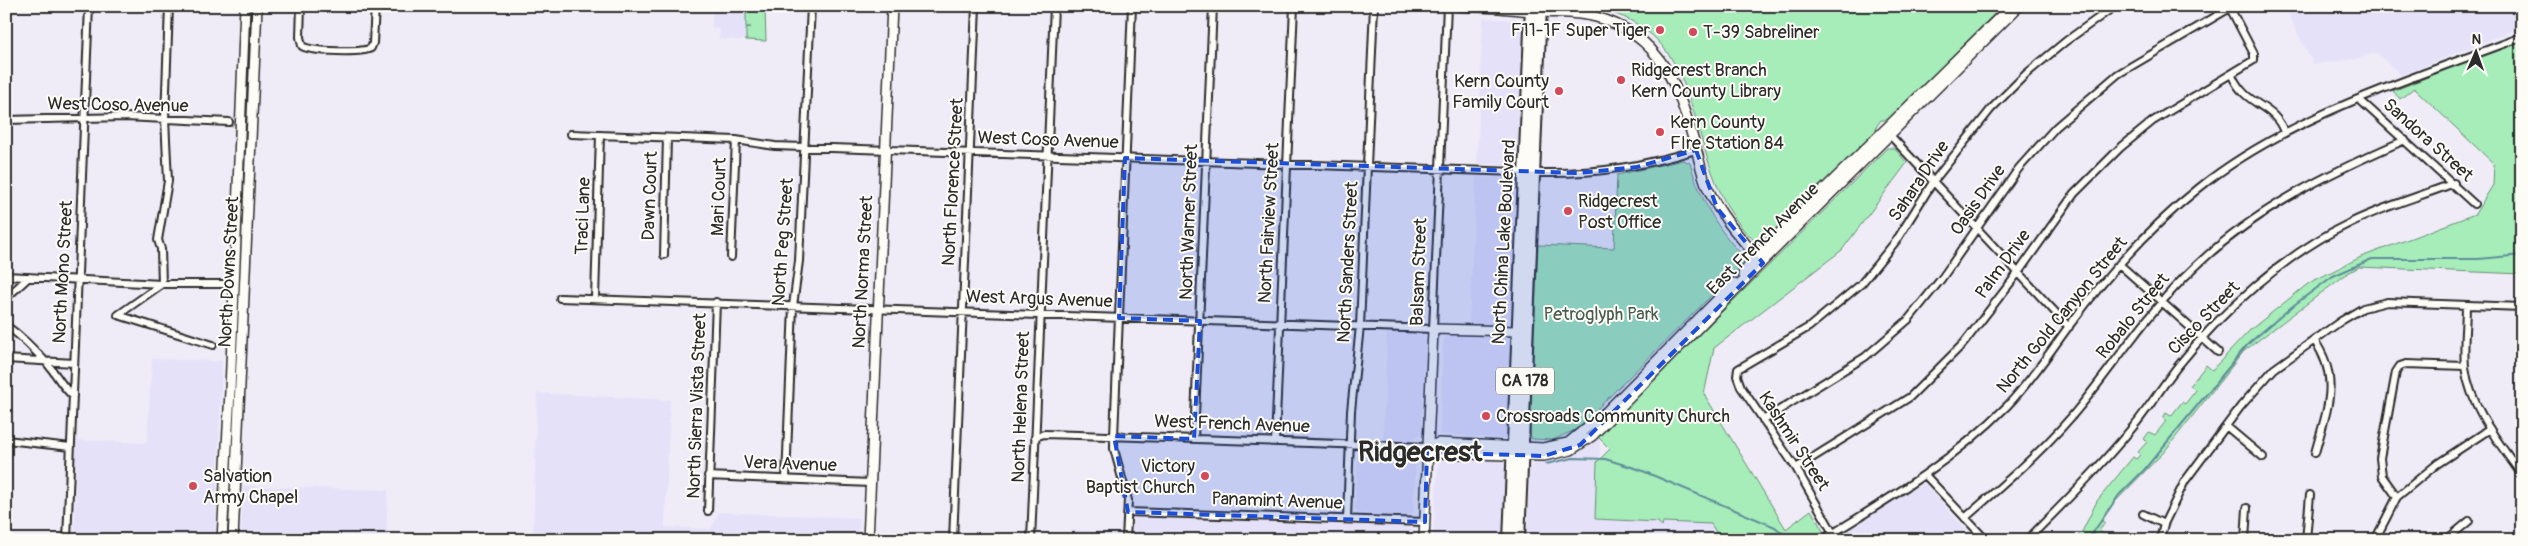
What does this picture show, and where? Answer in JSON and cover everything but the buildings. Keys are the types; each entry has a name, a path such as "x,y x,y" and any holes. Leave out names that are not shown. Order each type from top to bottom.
{"main road":[{"name":"North Downs Street","path":"222,540 245,6"},
{"name":"North Downs Street","path":"233,540 257,6"},
{"name":"North Norma Street","path":"868,540 892,6"},
{"path":"1460,6 1536,8 1597,17 1628,31 1648,46 1664,65 1674,83 1707,186 1717,208 1736,236 1760,260"},
{"name":"East French Avenue","path":"1888,132 1894,122 2011,6"},
{"name":"East French Avenue","path":"1517,451 1560,454 1576,448 1592,436 1760,260 1888,132 2019,6"},
{"name":"North China Lake Boulevard","path":"1509,540 1510,500 1525,384 1529,173 1536,8"},
{"name":"North China Lake Boulevard","path":"1517,540 1516,331 1529,173"},
{"name":"West Argus Avenue","path":"1433,329 1516,331"},
{"name":"Balsam Street","path":"1424,540 1433,329"},
{"path":"1516,331 1522,338 1521,376 1525,384"},
{"name":"West French Avenue","path":"1428,447 1438,443 1517,451"},
{"path":"1510,500 1516,512 1517,540"}],"street":[{"name":"North Mono Street","path":"68,540 89,6"},
{"path":"162,284 161,249 158,240 168,181 165,119 169,6"},
{"path":"300,6 300,37 302,46 311,49 363,51 372,48 374,6"},
{"name":"North Peg Street","path":"786,479 793,306 799,261 811,6"},
{"name":"North Florence Street","path":"953,540 976,6"},
{"name":"North Helena Street","path":"1031,540 1054,6"},
{"path":"1126,540 1128,512 1126,486 1114,449 1114,436 1132,6"},
{"name":"North Warner Street","path":"1194,439 1213,6"},
{"name":"North Fairview Street","path":"1275,442 1294,6"},
{"name":"North Sanders Street","path":"1346,519 1353,386 1360,326 1374,6"},
{"name":"Balsam Street","path":"1433,329 1447,6"},
{"name":"Sahara Drive","path":"1743,365 1809,327 1861,284 1896,241 1933,182 1973,130 2026,74 2066,41 2115,6"},
{"name":"Palm Drive","path":"1796,468 1910,397 1964,343 2018,273 2074,194 2120,148 2161,116 2250,65 2255,57 2229,7"},
{"name":"Oasis Drive","path":"1763,420 1865,357 1898,329 1942,278 1975,228 2019,168 2056,127 2118,74 2229,7"},
{"name":"North Gold Canyon Street","path":"1822,540 1926,476 2008,405 2119,264 2200,187 2284,132 2328,111 2522,37"},
{"path":"2232,76 2242,94 2277,117 2284,132"},
{"name":"Sandora Street","path":"2360,100 2454,183 2474,204"},
{"name":"West Coso Avenue","path":"6,120 85,118 229,122"},
{"path":"1888,132 1975,228 2069,327"},
{"name":"West Coso Avenue","path":"571,134 736,140 775,146 1529,173 1609,171 1653,163 1696,150"},
{"name":"Traci Lane","path":"595,298 600,135"},
{"name":"Dawn Court","path":"664,255 667,138"},
{"name":"Mari Court","path":"731,257 736,140"},
{"name":"Robalo Street","path":"1965,518 2040,451 2081,406 2161,300 2196,266 2250,220 2306,186 2405,140"},
{"name":"Cisco Street","path":"2026,540 2108,458 2135,425 2178,366 2203,338 2234,305 2283,264 2340,228 2454,183"},
{"path":"2119,264 2218,352"},
{"path":"6,276 162,284 234,284"},
{"path":"6,298 29,277"},
{"path":"162,284 118,315 213,345"},
{"name":"West Argus Avenue","path":"560,298 716,302 1433,329"},
{"path":"2160,540 2164,524 2185,480 2226,426 2274,369 2363,308 2379,303 2403,301 2522,307"},
{"name":"North Sierra Vista Street","path":"708,511 716,302"},
{"path":"2466,305 2465,366 2472,392 2490,428 2522,476"},
{"path":"6,326 44,360 62,386 73,396"},
{"path":"2314,340 2326,360 2331,382 2327,408 2315,454"},
{"path":"6,359 74,363"},
{"path":"2398,497 2382,476 2380,458 2396,372 2400,366 2406,364 2465,366"},
{"name":"Kashmir Street","path":"1743,365 1737,373 1741,387 1796,468 1833,533"},
{"path":"2226,426 2263,457"},
{"path":"2376,540 2398,497 2431,469 2490,428"},
{"name":"West French Avenue","path":"1035,437 1044,434 1428,447"},
{"path":"6,440 71,447"},
{"name":"Vera Avenue","path":"708,476 870,483"},
{"path":"1926,476 1986,540"},
{"path":"2306,540 2310,495"},
{"path":"2245,540 2247,508"},
{"name":"Panamint Avenue","path":"1128,512 1425,522"},
{"path":"2142,514 2164,524"},
{"path":"2446,540 2469,521"}],"highlighted area":[{"path":"1696,150 1717,208 1763,263 1580,445 1544,456 1427,452 1425,522 1128,512 1114,436 1194,439 1200,321 1119,318 1125,158 1578,173 1637,167"}],"shaded area":[{"path":"713,6 771,6 771,10 766,11 766,41 719,39 720,30 712,27"},
{"path":"2284,6 2522,6 2522,27 2401,75 2377,53 2355,59 2313,64"},
{"path":"1483,18 1520,20 1524,25 1519,163 1515,165 1477,164"},
{"path":"1476,177 1516,178 1518,181 1511,322 1509,326 1469,325"},
{"path":"1387,331 1417,332 1423,335 1425,343 1421,435 1407,442 1383,441"},
{"path":"1448,336 1508,338 1513,342 1507,435 1504,439 1440,434 1443,348 1444,339"},
{"path":"152,359 222,361 215,540 75,540 76,440 147,443"},
{"path":"537,393 670,400 665,527 711,529 719,512 859,518 858,540 533,540"},
{"path":"1600,436 1597,519 1717,523 1727,540 1527,540 1530,467 1537,461 1560,458 1584,450"},
{"path":"1362,452 1411,452 1416,457 1413,513 1406,516 1358,513 1355,508 1357,465 1358,456"},
{"path":"1443,458 1502,460 1506,465 1504,540 1433,540 1438,462"},
{"path":"1924,483 1969,533 1962,540 1838,540 1835,533"},
{"path":"243,486 388,490 386,540 241,540"},
{"path":"1136,517 1407,526 1414,531 1413,540 1133,540 1133,522"},
{"path":"1072,530 1119,532 1119,540 1072,540"}],"green space":[{"path":"746,6 770,6 770,9 765,9 766,41 746,40 746,28 751,27 746,27"},
{"path":"1584,6 2002,6 1889,120 1881,120 1876,127 1876,132 1764,244 1761,244 1747,234 1730,211 1715,179 1695,115 1684,85 1671,58 1651,35 1623,17"},
{"path":"2522,39 2522,274 2359,267 2348,273 2244,351 2164,452 2106,511 2102,521 2105,523 2099,531 2115,540 2074,540 2082,532 2097,501 2133,457 2136,459 2140,455 2138,452 2147,442 2144,439 2149,432 2155,435 2166,421 2163,418 2166,413 2171,416 2182,402 2185,404 2196,390 2190,386 2206,365 2212,370 2250,330 2309,283 2361,257 2475,214 2493,185 2494,164 2414,88 2400,99 2393,91"},
{"path":"1887,148 1894,148 1907,163 1842,250 1714,348 1704,394 1786,529 1811,510 1823,531 1810,540 1721,540 1711,524 1663,522 1662,527 1658,522 1595,519 1597,462 1610,449 1597,436"},
{"name":"Petroglyph Park","path":"1683,160 1690,163 1699,189 1711,213 1725,235 1744,257 1743,264 1577,429 1553,440 1532,439 1530,435 1538,245 1614,248 1617,175"}],"waterway":[{"path":"2088,540 2119,495 2144,470 2248,344 2294,305 2333,276 2372,259 2478,259 2522,255"},
{"path":"1546,464 1573,458 1605,459 1638,469 1775,527 1791,540"}],"place":[{"name":"F11-1F Super Tiger","path":"1660,30"},
{"name":"T-39 Sabreliner","path":"1693,32"},
{"name":"Ridgecrest Branch Kern County Library","path":"1621,80"},
{"name":"Kern County Family Court","path":"1559,91"},
{"name":"Kern County FIre Station 84","path":"1660,132"},
{"name":"Ridgecrest Post Office","path":"1568,211"},
{"name":"Crossroads Community Church","path":"1486,416"},
{"name":"Victory Baptist Church","path":"1205,476"},
{"name":"Salvation Army Chapel","path":"193,486"}],"district":[{"name":"Ridgecrest","path":"1420,452"}]}
